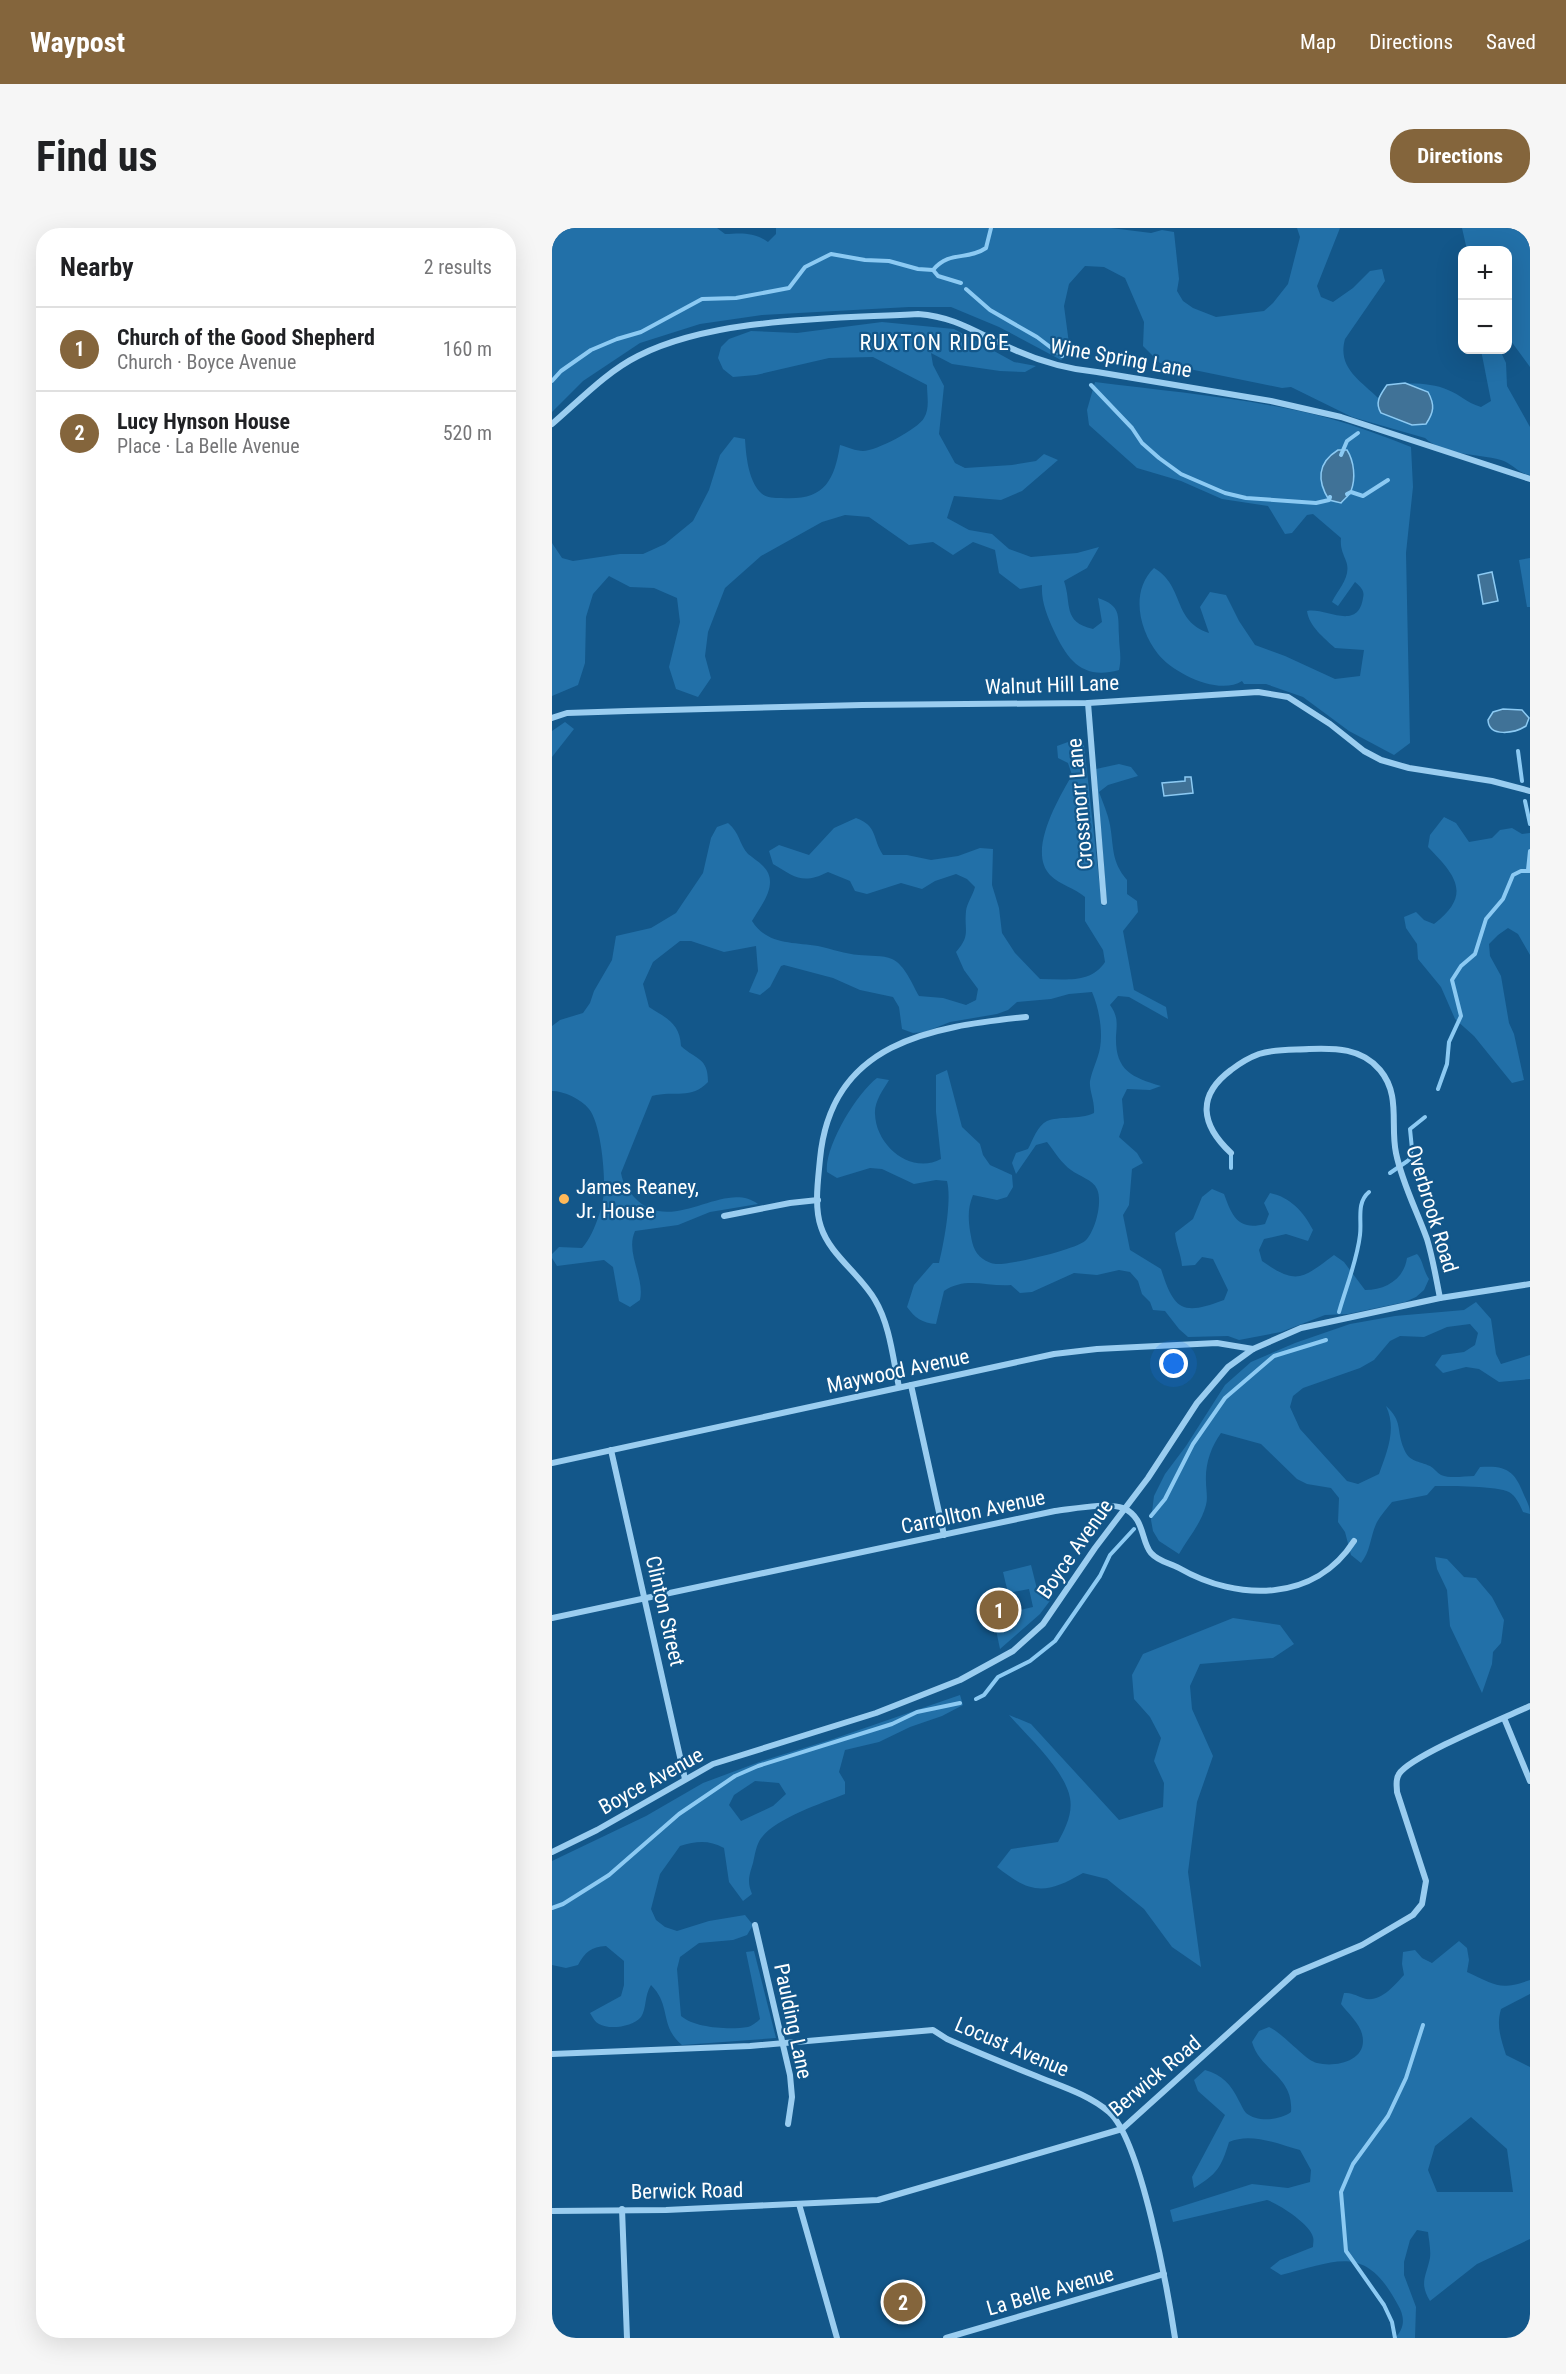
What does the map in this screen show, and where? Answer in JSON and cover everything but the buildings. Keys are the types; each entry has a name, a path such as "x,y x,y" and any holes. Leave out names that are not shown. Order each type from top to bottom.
{"street":[{"name":"Wine Spring Lane","path":"552,424 616,370 638,356 675,341 704,333 752,326 918,314 940,316 962,323 1004,345 1069,370 1156,381 1271,401 1341,417 1530,479"},
{"name":"Walnut Hill Lane","path":"552,718 567,713 628,711 862,705 1088,703 1258,692 1288,697 1330,724 1364,751 1381,760 1409,768 1492,781 1530,791"},
{"name":"Crossmorr Lane","path":"1088,703 1104,902"},
{"path":"898,1387 880,1310 860,1278 826,1238 818,1218 820,1149 830,1113 848,1082 867,1062 886,1049 922,1035 969,1025 1026,1017"},
{"name":"Overbrook Road","path":"1231,1153 1211,1131 1206,1105 1209,1093 1216,1082 1243,1061 1260,1054 1283,1050 1337,1048 1364,1056 1380,1070 1392,1090 1395,1108 1396,1154 1426,1238 1435,1268 1440,1298"},
{"path":"724,1216 818,1200"},
{"name":"Boyce Avenue","path":"552,1852 597,1830 713,1764 876,1713 960,1680 1013,1651 1042,1624 1148,1478 1208,1390 1228,1367 1253,1349 1301,1328 1440,1298 1530,1284"},
{"name":"Maywood Avenue","path":"552,1463 1054,1354 1097,1349 1217,1343 1253,1349"},
{"path":"911,1385 944,1535"},
{"name":"Clinton Street","path":"612,1450 685,1779"},
{"name":"Carrollton Avenue","path":"552,1618 1055,1511 1105,1506 1124,1508"},
{"path":"1124,1508 1139,1521 1150,1552 1162,1562 1176,1566 1190,1575 1242,1590 1280,1590 1310,1581 1334,1566 1346,1554 1354,1540"},
{"name":"Berwick Road","path":"552,2211 666,2210 878,2200 1122,2129 1294,1973 1362,1945 1413,1915 1422,1904 1426,1881 1397,1792 1396,1782 1399,1774 1406,1766 1434,1750 1530,1707"},
{"path":"1504,1718 1530,1781"},
{"name":"Paulding Lane","path":"755,1925 783,2044 792,2097 788,2124"},
{"name":"Locust Avenue","path":"552,2054 783,2044 933,2030 947,2039 1095,2102 1111,2114 1122,2129 1141,2185 1164,2274 1175,2338"},
{"path":"799,2204 837,2338"},
{"path":"622,2209 627,2338"},
{"name":"La Belle Avenue","path":"946,2338 1164,2274"}],"shaded area":[{"path":"552,228 717,228 725,234 753,235 768,242 776,234 776,228 1111,228 1151,233 1162,230 1174,232 1179,279 1177,291 1183,301 1193,308 1216,317 1264,311 1273,303 1288,284 1300,237 1297,228 1340,228 1317,286 1321,297 1333,302 1353,288 1370,271 1382,269 1385,281 1345,339 1344,358 1352,373 1378,398 1387,385 1426,384 1441,387 1481,407 1491,401 1482,354 1502,354 1506,363 1507,386 1530,427 1530,475 1522,473 1501,460 1451,451 1425,438 1352,417 1291,387 1282,388 1160,363 1143,346 1144,322 1125,278 1104,267 1085,266 1069,284 1064,306 1070,351 1061,360 999,327 951,307 762,315 700,324 640,343 583,381 552,412"},
{"path":"1462,228 1530,228 1530,367 1512,342 1512,246 1466,246"},
{"path":"882,322 954,329 1014,362 1036,366 1025,372 1000,371 952,364 931,353 933,365 944,386 939,434 955,463 965,468 1012,465 1036,461 1044,454 1058,460 1022,491 1001,500 954,496 947,518 969,530 992,534 1009,549 1031,557 1077,553 1099,547 1087,568 1064,581 1072,617 1083,626 1093,629 1102,622 1098,598 1111,604 1117,612 1119,670 1096,672 1078,666 1059,642 1049,620 1042,585 1020,589 999,573 995,550 973,542 953,555 933,542 909,545 869,517 845,515 822,522 761,556 725,588 708,632 705,656 711,678 698,697 676,689 669,667 680,622 677,598 654,588 630,587 609,576 593,594 586,617 585,663 578,685 552,696 552,543 562,558 573,561 620,554 643,554 665,544 693,521 709,490 720,455 734,437 745,439 750,474 760,492 775,498 795,498 817,493 824,487 834,470 840,445 854,450 869,450 896,439 914,428 926,414 927,385 873,357 829,358 756,375 733,377 723,369 718,358 721,347 729,339 751,331 797,333"},
{"path":"1095,382 1270,405 1349,424 1411,447 1413,487 1406,553 1410,743 1394,755 1349,731 1303,697 1266,684 1244,684 1242,681 1221,686 1209,684 1185,675 1158,654 1146,634 1140,611 1142,588 1154,568 1164,575 1184,612 1197,628 1209,633 1200,607 1210,592 1226,595 1255,645 1335,679 1360,676 1364,650 1335,648 1314,627 1307,611 1340,616 1355,614 1360,608 1363,593 1361,587 1355,582 1338,606 1332,602 1344,583 1347,572 1341,538 1313,514 1307,515 1292,533 1285,534 1268,506 1222,499 1181,481 1137,468 1089,425 1087,410"},
{"path":"1405,383 1428,392 1433,408 1426,424 1412,425 1381,413 1378,402 1387,385"},
{"path":"1338,450 1347,450 1354,470 1351,491 1341,503 1329,500 1321,479 1326,461"},
{"path":"1530,558 1530,607 1527,607 1519,560"},
{"path":"1492,572 1498,601 1483,604 1478,575"},
{"path":"1503,709 1522,710 1529,718 1526,726 1509,732 1493,730 1488,720 1493,712"},
{"path":"565,722 574,729 552,757 552,731"},
{"path":"1068,742 1084,745 1102,906 1107,904 1096,769 1119,764 1131,767 1138,776 1108,785 1099,792 1109,821 1118,867 1127,880 1127,894 1137,901 1138,912 1123,931 1134,990 1166,1007 1168,1019 1129,997 1118,996 1110,1005 1116,1016 1116,1048 1122,1064 1133,1075 1161,1086 1150,1090 1127,1089 1122,1099 1124,1123 1119,1137 1137,1153 1143,1163 1132,1169 1129,1205 1123,1215 1130,1250 1161,1269 1170,1293 1182,1306 1198,1308 1224,1300 1228,1290 1213,1259 1202,1257 1195,1265 1182,1266 1175,1233 1193,1219 1202,1197 1212,1189 1224,1194 1237,1220 1248,1225 1265,1224 1269,1214 1264,1203 1270,1193 1296,1206 1313,1230 1308,1241 1286,1234 1264,1239 1259,1250 1262,1261 1274,1269 1284,1274 1300,1276 1307,1274 1334,1255 1344,1262 1365,1290 1380,1288 1393,1282 1402,1272 1407,1258 1417,1254 1429,1279 1424,1290 1405,1302 1348,1314 1325,1315 1281,1332 1239,1340 1228,1336 1188,1337 1165,1311 1153,1310 1150,1302 1142,1294 1138,1281 1130,1272 1119,1270 1097,1275 1074,1273 1032,1292 1020,1293 1011,1285 960,1284 944,1291 936,1324 923,1321 907,1307 914,1285 933,1263 939,1263 948,1210 947,1181 936,1180 914,1184 882,1169 870,1168 837,1178 827,1172 827,1161 843,1121 869,1085 877,1078 889,1080 879,1096 875,1110 877,1126 888,1147 907,1160 918,1163 930,1163 941,1159 936,1112 936,1075 947,1070 962,1127 980,1144 983,1155 990,1165 1012,1175 1013,1187 1007,1197 997,1200 973,1195 969,1208 969,1221 972,1243 977,1253 989,1262 1003,1264 1079,1245 1089,1237 1097,1217 1099,1195 1095,1186 1061,1161 1047,1142 1036,1145 1016,1174 1012,1163 1016,1153 1028,1149 1038,1130 1047,1121 1094,1113 1090,1081 1099,1052 1101,1027 1092,992 1017,1002 1008,1010 997,1014 950,1022 925,1032 913,1033 902,1029 899,1007 893,997 860,990 833,978 784,965 781,966 770,987 760,995 749,992 758,971 756,946 724,952 691,941 680,941 653,962 643,984 649,1007 675,1026 681,1046 700,1060 706,1068 708,1082 702,1088 689,1093 652,1096 621,1173 622,1177 634,1197 649,1208 664,1212 729,1198 744,1198 758,1204 710,1212 678,1225 635,1231 632,1248 641,1291 640,1300 630,1307 619,1301 613,1267 604,1260 557,1266 552,1254 559,1247 582,1248 590,1237 602,1206 604,1184 603,1161 593,1116 586,1105 577,1099 562,1092 552,1091 552,1026 560,1020 583,1013 612,960 616,936 651,928 676,913 703,873 711,838 717,827 728,823 748,854 768,873 770,886 768,894 752,921 758,929 781,941 892,959 904,970 919,996 943,998 966,1005 976,1000 978,989 964,970 956,952 964,941 966,911 975,887 967,879 956,874 935,881 922,889 901,883 867,894 855,891 850,881 828,872 805,879 793,876 773,864 769,851 779,845 809,855 834,828 856,818 868,825 874,833 883,855 907,855 931,860 958,856 980,848 993,849 992,885 999,908 1002,933 1015,953 1040,979 1085,977 1099,969 1105,962 1103,950 1085,921 1085,897 1050,875 1044,865 1042,852 1043,839 1053,810 1072,775 1068,763 1058,758 1057,746"},
{"path":"1185,777 1191,777 1193,793 1164,796 1162,783 1185,781"},
{"path":"1444,817 1456,823 1469,842 1492,838 1500,830 1512,828 1522,834 1530,833 1530,955 1518,934 1508,928 1489,944 1490,956 1501,976 1509,1023 1514,1034 1524,1080 1512,1083 1474,1036 1455,1019 1441,987 1418,959 1417,944 1406,928 1404,917 1416,912 1424,920 1434,924 1453,903 1456,885 1452,876 1428,847 1430,835"},
{"path":"1476,1302 1491,1319 1496,1354 1501,1364 1530,1355 1530,1379 1499,1382 1479,1369 1466,1367 1443,1373 1435,1365 1442,1355 1464,1352 1475,1345 1478,1333 1470,1324 1447,1327 1424,1337 1400,1336 1390,1341 1374,1360 1360,1368 1303,1388 1293,1396 1290,1407 1300,1429 1347,1481 1358,1484 1379,1474 1391,1432 1386,1406 1395,1416 1404,1449 1412,1459 1449,1477 1474,1476 1480,1467 1504,1469 1517,1481 1528,1504 1530,1514 1523,1512 1514,1496 1503,1490 1435,1486 1427,1495 1392,1502 1377,1522 1367,1554 1361,1563 1351,1555 1345,1532 1338,1522 1339,1498 1331,1488 1307,1484 1297,1479 1261,1444 1221,1433 1214,1444 1208,1462 1207,1502 1198,1525 1179,1554 1159,1541 1153,1531 1151,1520 1154,1496 1165,1474 1225,1385 1251,1362 1295,1343 1350,1324 1395,1316 1464,1310"},
{"path":"1435,1557 1447,1559 1464,1577 1476,1578 1492,1597 1504,1620 1501,1643 1493,1652 1492,1664 1482,1693 1450,1626 1447,1590 1437,1569"},
{"path":"1031,1565 1037,1589 1050,1586 1052,1598 1040,1614 1000,1649 996,1630 1011,1626 1008,1613 1033,1607 1029,1589 1008,1593 1003,1572"},
{"path":"1233,1618 1280,1625 1294,1644 1273,1658 1200,1664 1190,1686 1192,1709 1213,1756 1197,1802 1188,1872 1201,1967 1172,1947 1144,1909 1107,1879 1083,1873 1058,1885 1038,1888 1019,1882 997,1867 1011,1849 1058,1842 1066,1827 1070,1810 1070,1798 1061,1776 1009,1715 1031,1724 1119,1820 1163,1807 1164,1783 1154,1761 1161,1738 1150,1717 1134,1699 1132,1675 1143,1654"},
{"path":"960,1695 963,1705 942,1716 910,1727 879,1742 845,1750 839,1772 845,1782 845,1794 789,1817 762,1837 757,1846 750,1875 749,1886 752,1894 743,1901 729,1882 724,1848 697,1842 680,1846 660,1874 651,1909 656,1920 665,1927 677,1931 709,1921 745,1915 753,1925 747,1935 733,1940 699,1943 680,1957 677,1969 681,2016 703,2026 722,2028 748,2027 759,2020 746,1952 754,1951 776,2038 682,2045 670,2031 661,2001 651,1985 643,2013 637,2020 615,2027 603,2026 596,2022 590,2013 621,1996 624,1985 624,1961 606,1946 589,1951 578,1965 566,1968 552,1965 552,1861 646,1816 703,1783 765,1760","holes":["755,1781 779,1783 786,1794 773,1806 741,1821 729,1805 734,1795"]},
{"path":"1459,1941 1467,1948 1469,1960 1467,1972 1504,1986 1530,1980 1530,1994 1501,2009 1499,2021 1506,2055 1530,2067 1530,2239 1477,2264 1430,2301 1424,2284 1430,2258 1428,2232 1417,2230 1410,2240 1404,2262 1404,2275 1416,2307 1415,2338 1395,2338 1402,2326 1403,2318 1400,2309 1386,2285 1374,2272 1362,2265 1334,2262 1281,2275 1270,2268 1280,2260 1313,2247 1311,2232 1293,2215 1279,2206 1267,2200 1173,2222 1170,2210 1252,2184 1288,2188 1310,2182 1311,2170 1300,2150 1265,2140 1246,2138 1229,2142 1217,2170 1194,2188 1192,2177 1225,2115 1198,2091 1194,2080 1205,2070 1221,2078 1233,2090 1245,2112 1251,2116 1269,2119 1286,2115 1291,2112 1291,2100 1287,2090 1256,2052 1252,2042 1259,2031 1269,2027 1307,2058 1317,2063 1333,2064 1350,2060 1361,2050 1363,2043 1359,2026 1341,2004 1344,1993 1369,1999 1386,1993 1404,1975 1403,1952 1415,1950 1422,1958 1432,1963","holes":["1471,2117 1507,2149 1513,2192 1437,2192 1428,2170 1435,2146"]}],"waterway":[{"path":"933,270 946,260 979,252 986,248 991,228"},
{"path":"552,381 561,371 591,350 641,332 702,299 736,298 789,288 805,267 831,254 865,260 889,261 918,269 933,270 938,276 961,283"},
{"path":"966,289 990,310 1037,337 1062,356"},
{"path":"1091,385 1132,428 1142,443 1181,474 1225,493 1246,498 1316,503 1329,500 1330,497"},
{"path":"1341,455 1347,441 1358,433"},
{"path":"1347,494 1351,492 1363,496 1388,480"},
{"path":"1518,751 1522,781"},
{"path":"1525,801 1530,824"},
{"path":"1528,870 1530,851"},
{"path":"1438,1089 1447,1064 1449,1042 1461,1016 1452,980 1461,966 1475,954 1486,919 1503,899 1513,875 1521,871 1530,871"},
{"path":"1390,1173 1409,1160 1412,1149 1410,1129 1425,1117"},
{"path":"1231,1153 1231,1168"},
{"path":"1339,1312 1359,1245 1362,1201 1369,1192"},
{"path":"1151,1516 1165,1499 1193,1444 1225,1398 1274,1356 1326,1340"},
{"path":"976,1699 984,1695 998,1677 1030,1661 1055,1641 1100,1576 1110,1555 1134,1529"},
{"path":"552,1908 563,1904 609,1875 679,1814 735,1776 758,1766 892,1724 917,1712 960,1703"},
{"path":"1395,2338 1392,2322 1384,2305 1346,2251 1341,2192 1353,2164 1388,2116 1406,2078 1423,2025"}],"place":[{"name":"James Reaney, Jr. House","path":"564,1199"},
{"name":"Church of the Good Shepherd","path":"999,1610"},
{"name":"Lucy Hynson House","path":"903,2302"}],"district":[{"name":"RUXTON RIDGE","path":"935,342"}]}
